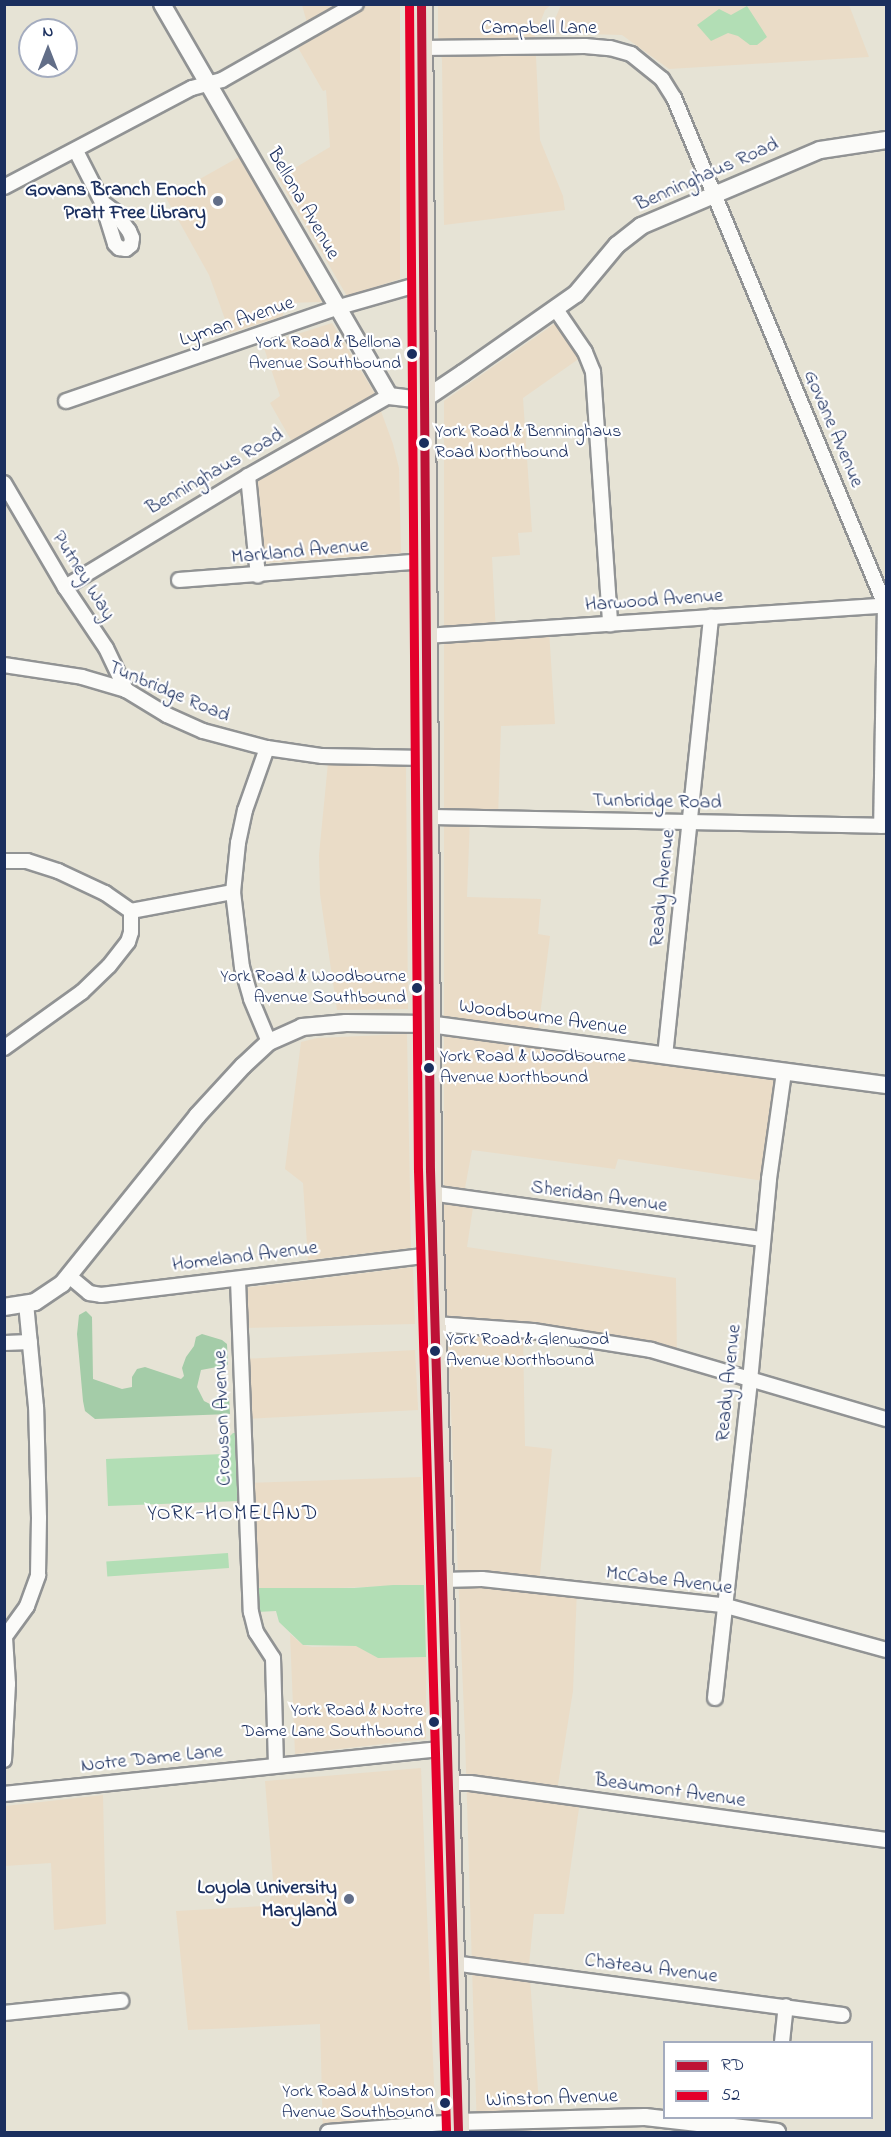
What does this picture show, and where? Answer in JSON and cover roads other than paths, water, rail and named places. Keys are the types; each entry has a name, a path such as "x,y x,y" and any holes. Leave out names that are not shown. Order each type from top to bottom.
{"main road":[{"path":"421,4 430,1194 458,2127"}],"street":[{"name":"Bellona Avenue","path":"162,4 389,396"},
{"path":"4,187 76,152 192,88 222,80 356,4"},
{"name":"Campbell Lane","path":"421,48 599,47 624,51 651,68"},
{"name":"Govane Avenue","path":"651,68 662,79 674,99 886,605 884,826"},
{"name":"Benninghaus Road","path":"423,400 576,294 630,233 820,150 886,140"},
{"path":"76,152 102,202"},
{"name":"Lyman Avenue","path":"66,401 339,307 423,282"},
{"path":"555,308 579,343 593,372 610,624"},
{"path":"389,396 423,400"},
{"name":"Benninghaus Road","path":"65,587 248,476 389,396"},
{"path":"248,476 258,576"},
{"name":"Putney Way","path":"4,483 65,587 106,648 126,690"},
{"name":"Markland Avenue","path":"180,580 258,576 424,561"},
{"name":"Harwood Avenue","path":"425,636 886,605"},
{"name":"Ready Avenue","path":"665,1056 711,616"},
{"name":"Tunbridge Road","path":"4,665 82,677 126,690 167,715 203,731 267,748 322,756 426,758"},
{"path":"267,748 245,810 238,843 233,892 242,967 251,999 269,1042"},
{"name":"Tunbridge Road","path":"427,817 884,826"},
{"path":"4,861 27,861 58,871 105,893 131,911 233,892"},
{"path":"4,1048 82,992 109,966 128,942 131,932 131,911"},
{"name":"Woodbourne Avenue","path":"26,1304 44,1298 69,1276 197,1116 243,1066 269,1042 302,1027 327,1024 428,1024 886,1085"},
{"name":"Ready Avenue","path":"715,1698 723,1605 750,1381 763,1239 784,1072"},
{"name":"Sheridan Avenue","path":"430,1194 763,1239"},
{"name":"Homeland Avenue","path":"69,1276 89,1293 101,1295 432,1256"},
{"name":"Crowson Avenue","path":"238,1280 251,1612 256,1632 273,1658 276,1765"},
{"path":"4,1306 26,1304 39,1507 38,1575 27,1606 4,1638 8,1684 4,1760"},
{"path":"435,1323 499,1327 596,1339 651,1350 726,1371 750,1381 886,1419"},
{"path":"4,1343 30,1342"},
{"name":"McCabe Avenue","path":"442,1580 482,1579 723,1605 886,1650"},
{"name":"Notre Dame Lane","path":"4,1794 447,1748"},
{"name":"Beaumont Avenue","path":"448,1783 470,1783 886,1840"},
{"name":"Chateau Avenue","path":"453,1963 843,2015"},
{"path":"4,2013 121,2001"},
{"path":"782,2041 786,2006"},
{"name":"Winston Avenue","path":"328,2133 458,2127 597,2125 663,2118"},
{"name":"Winston Avenue","path":"673,2119 777,2133"}],"place":[{"name":"Govans Branch Enoch Pratt Free Library","path":"218,201"},
{"name":"York Road & Bellona Avenue Southbound","path":"412,354"},
{"name":"York Road & Benninghaus Road Northbound","path":"424,443"},
{"name":"York Road & Woodbourne Avenue Southbound","path":"417,988"},
{"name":"York Road & Woodbourne Avenue Northbound","path":"429,1068"},
{"name":"York Road & Glenwood Avenue Northbound","path":"435,1351"},
{"name":"York Road & Notre Dame Lane Southbound","path":"434,1722"},
{"name":"Loyola University Maryland","path":"349,1899"},
{"name":"York Road & Winston Avenue Southbound","path":"445,2103"}],"district":[{"name":"YORK-HOMELAND","path":"233,1514"}]}
